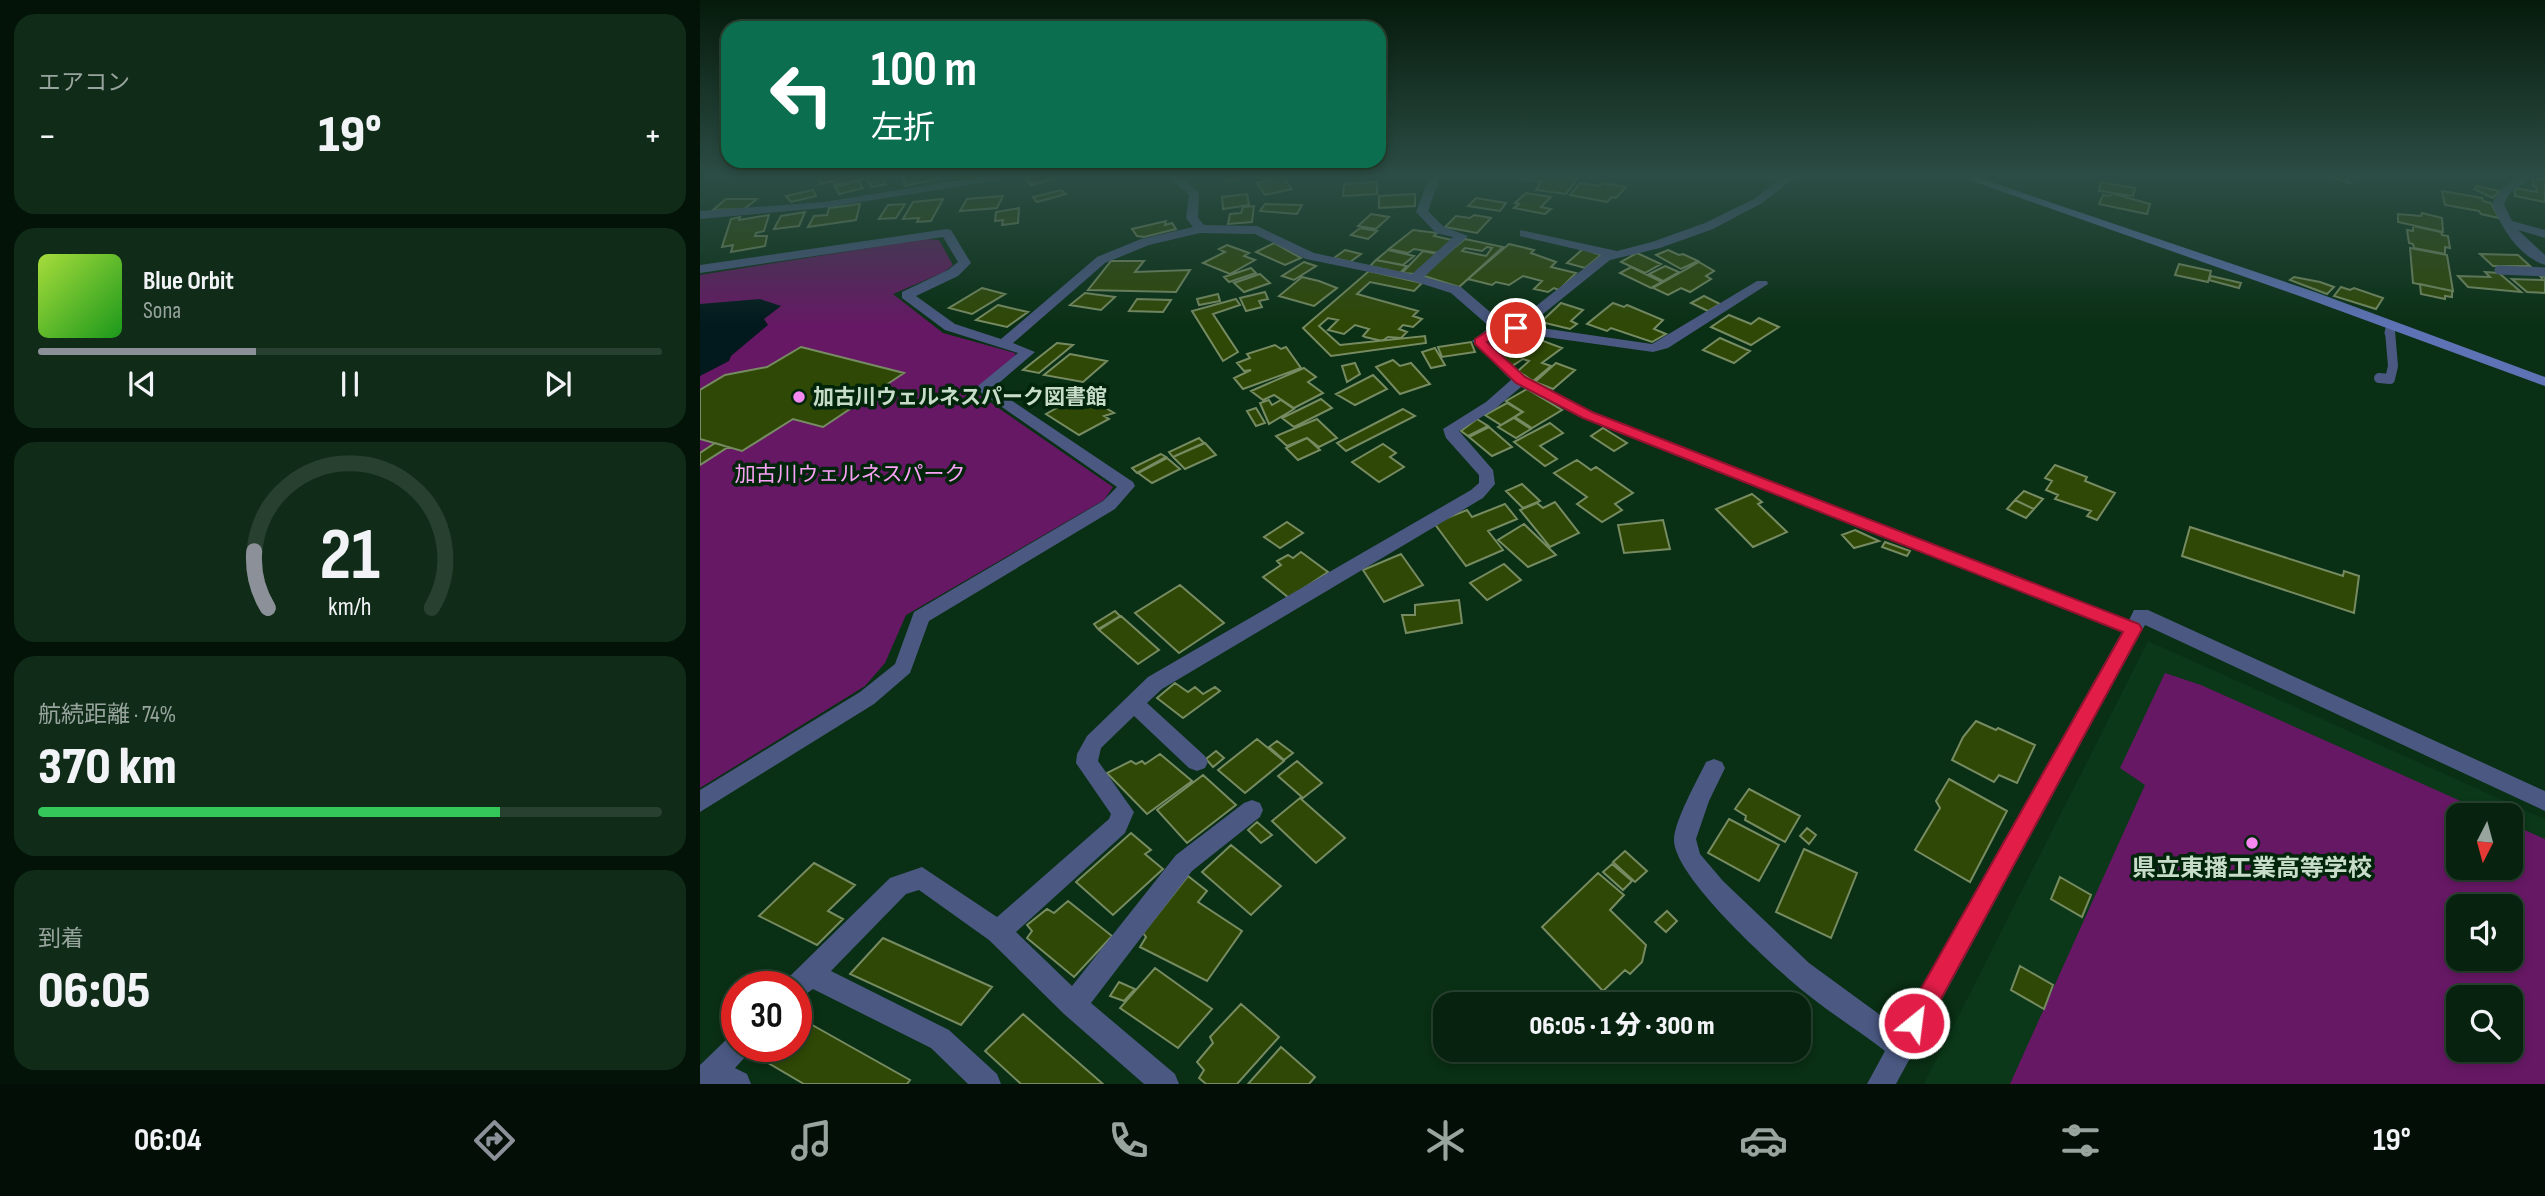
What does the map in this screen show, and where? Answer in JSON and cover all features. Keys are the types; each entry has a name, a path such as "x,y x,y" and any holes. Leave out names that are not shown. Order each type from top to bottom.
{"street":[{"path":"1198,226 1200,229"},
{"path":"1415,278 1462,236 1440,230 1436,226"},
{"path":"1710,226 1657,245 1606,257 1507,328 1479,341 1520,380 1587,415 2133,629"},
{"path":"2107,226 2545,382"},
{"path":"2507,226 2519,240 2545,261"},
{"path":"2514,226 2545,234"},
{"path":"1004,342 1101,260 1145,242 1200,229 1257,230 1310,256 1415,278 1456,290 1507,328 1653,348 1663,345 1762,284"},
{"path":"700,269 947,233 965,263 953,273 906,295 950,327 1004,342 1028,352 984,388 1127,486 1109,505 921,617 903,668 867,698 700,802"},
{"path":"1524,233 1615,254"},
{"path":"998,932 1117,826 1123,812 1087,763 1094,742 1155,683 1477,494 1487,484 1487,474 1452,435 1451,429 1491,405 1520,380"},
{"path":"1881,1084 2141,615 2545,801"},
{"path":"1133,703 1197,762"},
{"path":"1714,768 1685,839 1690,859 1715,889 1800,972 1902,1047"},
{"path":"1073,1006 1184,863 1252,810"},
{"path":"812,972 898,886 922,878 998,932 1073,1006 1165,1084"},
{"path":"812,985 940,1039 987,1084"},
{"path":"706,1078 722,1062"},
{"path":"706,1078 737,1084"}],"lane":[{"path":"2499,270 2545,272"},
{"path":"2379,378 2390,379 2395,370 2388,334 2391,326"}],"shaded area":[{"name":"県立東播工業高等学校","path":"2148,641 2509,803 2446,803 2446,880 2524,880 2524,810 2545,819 2545,1084 1924,1084"}],"green space":[{"name":"加古川ウェルネスパーク","path":"926,239 939,240 953,265 944,272 893,294 943,333 1015,353 1016,361 975,392 1113,487 1104,500 906,615 885,663 865,686 700,788 700,275"},
{"name":"県立東播工業高等学校","path":"2165,673 2201,685 2465,803 2446,803 2446,880 2524,880 2524,830 2545,839 2545,1084 2010,1084 2145,785 2120,768"}],"water":[{"path":"760,299 781,306 764,319 768,325 731,356 729,361 700,376 700,304"}],"building":[{"path":"729,226 766,226 764,231 756,233 755,236 767,236 765,246 731,252 733,245 722,247"},
{"path":"776,226 799,226 799,226 774,229"},
{"path":"1147,226 1174,226 1176,229 1144,237 1137,236 1132,229"},
{"path":"1358,226 1380,226 1376,229"},
{"path":"1446,226 1484,226 1477,233"},
{"path":"2413,226 2448,236 2450,248 2445,247 2445,254 2414,248 2413,244 2409,243 2407,230 2413,231"},
{"path":"2414,226 2443,226 2443,232"},
{"path":"1360,228 1377,231 1368,239 1351,235"},
{"path":"1413,230 1437,233 1434,236 1452,240 1438,253 1414,249 1408,253 1389,249"},
{"path":"1465,239 1503,247 1459,287 1421,275","holes":["1487,247 1492,248 1486,256 1462,251 1465,248 1482,251"]},
{"path":"1274,243 1301,258 1285,265 1256,252"},
{"path":"1509,244 1534,250 1531,253 1556,262 1551,267 1576,273 1559,290 1554,288 1548,292 1534,289 1542,281 1523,276 1509,285 1496,282 1492,285 1468,279"},
{"path":"1227,245 1249,253 1244,256 1255,260 1230,274 1203,263 1225,252 1219,249"},
{"path":"2410,248 2447,255 2453,291 2413,283"},
{"path":"1583,249 1601,255 1585,268 1567,263"},
{"path":"1345,250 1361,254 1350,262 1334,258"},
{"path":"1388,250 1414,256 1403,265 1376,260"},
{"path":"1668,250 1698,261 1681,269 1656,255"},
{"path":"1423,251 1437,254 1415,274 1402,273"},
{"path":"1637,253 1661,264 1645,273 1621,262"},
{"path":"2480,254 2518,255 2530,266 2493,266"},
{"path":"1376,260 1407,266 1400,273 1370,266"},
{"path":"1111,261 1144,261 1135,272 1190,270 1176,292 1088,290"},
{"path":"1304,262 1316,266 1294,280 1282,276"},
{"path":"1699,262 1714,271 1706,276 1711,279 1690,292 1681,288 1668,295 1653,288"},
{"path":"2179,264 2211,271 2208,282 2175,275"},
{"path":"1665,266 1679,272 1663,281 1649,274"},
{"path":"1631,267 1662,282 1651,288 1620,273"},
{"path":"1251,268 1256,273 1229,282 1224,277"},
{"path":"1369,271 1422,283 1414,291 1370,282 1357,294 1418,311 1413,316 1422,319 1413,327 1403,325 1399,329 1407,332 1401,338 1388,337 1383,340 1425,336 1426,343 1331,356 1303,328","holes":["1328,318 1338,320 1328,330 1344,334 1355,325 1369,329 1363,336 1381,341 1340,345 1319,326"]},
{"path":"2485,272 2499,273 2521,292 2468,287 2458,276 2490,277"},
{"path":"1260,274 1270,283 1244,292 1234,283"},
{"path":"2211,276 2241,283 2239,288 2209,280"},
{"path":"2540,276 2545,277 2545,293 2527,292 2512,279 2543,280"},
{"path":"1302,277 1337,288 1314,306 1279,296"},
{"path":"2294,277 2334,287 2327,294 2290,280"},
{"path":"2420,284 2452,291 2452,297 2445,296 2445,299 2421,294"},
{"path":"2341,287 2350,290 2354,288 2383,298 2376,309 2334,296"},
{"path":"982,288 1005,294 972,314 949,308"},
{"path":"1265,292 1268,299 1259,301 1262,307 1246,311 1240,298"},
{"path":"1085,293 1115,297 1101,310 1070,305"},
{"path":"1218,294 1220,301 1199,305 1197,299"},
{"path":"1704,296 1720,304 1708,311 1691,303"},
{"path":"1137,299 1171,300 1163,312 1129,311"},
{"path":"1236,299 1240,305 1213,314 1238,352 1223,361 1192,311"},
{"path":"1561,303 1583,310 1571,321 1577,324 1570,329 1541,322"},
{"path":"1613,303 1624,307 1627,305 1663,320 1654,329 1666,334 1652,342 1611,328 1607,331 1587,324"},
{"path":"998,305 1028,312 1007,327 976,320"},
{"path":"1729,315 1751,324 1759,318 1779,327 1751,345 1711,327"},
{"path":"1514,330 1562,348 1542,363 1551,366 1533,381 1518,371 1529,361 1523,359 1512,366 1502,359 1497,344"},
{"path":"1720,338 1750,351 1734,363 1703,350"},
{"path":"1471,342 1475,352 1442,357 1438,347"},
{"path":"1057,343 1073,345 1039,373 1023,370"},
{"path":"1275,345 1281,349 1286,347 1301,368 1243,389 1234,378 1251,370 1244,371 1237,363 1250,358 1247,354"},
{"path":"801,347 904,373 823,427 793,419 742,451 700,439 700,390 725,375 767,367"},
{"path":"1435,348 1445,365 1431,368 1422,352"},
{"path":"1070,354 1107,361 1083,382 1044,375"},
{"path":"1393,360 1400,366 1411,363 1430,384 1400,394 1376,367"},
{"path":"1355,363 1360,374 1347,382 1342,366"},
{"path":"1556,363 1575,370 1553,389 1535,382"},
{"path":"1304,368 1316,377 1308,382 1323,393 1294,408 1274,395 1263,400 1251,391"},
{"path":"1373,375 1387,389 1355,405 1336,394"},
{"path":"1527,389 1562,410 1532,428 1515,417 1523,412 1506,401"},
{"path":"1082,394 1114,413 1104,416 1109,419 1079,435 1046,414"},
{"path":"1321,399 1332,408 1294,427 1282,418"},
{"path":"1269,400 1272,405 1281,400 1294,409 1269,424 1260,403"},
{"path":"1507,403 1522,412 1501,425 1485,415"},
{"path":"1256,408 1265,423 1256,426 1247,411"},
{"path":"1403,409 1415,416 1346,451 1337,443"},
{"path":"1514,418 1531,429 1516,438 1498,427"},
{"path":"1317,419 1337,438 1319,447 1307,438 1287,446 1276,436"},
{"path":"1477,419 1488,426 1468,436 1461,431"},
{"path":"1550,423 1563,433 1540,446 1557,459 1545,466 1514,442"},
{"path":"1489,427 1512,447 1492,456 1469,437"},
{"path":"1603,428 1627,443 1614,451 1591,436"},
{"path":"1199,438 1204,443 1173,457 1169,452"},
{"path":"1307,438 1320,450 1298,460 1286,448"},
{"path":"715,443 728,447 700,465 700,453"},
{"path":"1205,443 1216,455 1185,469 1173,457"},
{"path":"1383,444 1396,453 1390,457 1404,467 1379,482 1352,462"},
{"path":"1161,454 1166,457 1137,473 1132,468"},
{"path":"1167,458 1180,469 1152,483 1138,473"},
{"path":"1577,460 1591,470 1596,467 1633,493 1615,504 1622,510 1602,522 1577,504 1587,497 1554,473"},
{"path":"2055,465 2087,477 2085,481 2115,493 2097,520 2087,516 2091,511 2055,499 2058,495 2046,490 2052,481 2045,478"},
{"path":"1522,484 1540,501 1523,508 1506,491"},
{"path":"2024,491 2043,499 2034,509 2015,500"},
{"path":"1752,494 1762,502 1758,504 1787,532 1753,547 1716,509"},
{"path":"2015,500 2034,509 2026,518 2007,509"},
{"path":"1555,502 1579,533 1550,547 1520,510 1537,503 1543,508"},
{"path":"1505,504 1517,519 1488,531 1503,550 1466,566 1434,523 1467,510 1472,517"},
{"path":"1663,520 1670,549 1624,553 1618,525"},
{"path":"1287,522 1303,533 1280,548 1264,537"},
{"path":"1524,524 1556,555 1528,567 1498,540"},
{"path":"2190,527 2343,576 2344,571 2359,576 2354,613 2182,556"},
{"path":"1855,530 1879,541 1854,548 1842,535"},
{"path":"1885,542 1910,551 1907,556 1882,547"},
{"path":"1301,552 1328,572 1289,598 1263,577 1281,565 1277,561 1288,555 1293,558"},
{"path":"1401,554 1423,585 1384,602 1363,570"},
{"path":"1504,564 1521,580 1487,600 1470,583"},
{"path":"1180,585 1224,623 1179,653 1135,613"},
{"path":"1459,600 1462,623 1406,633 1402,615 1415,615 1415,605"},
{"path":"1115,611 1120,616 1098,629 1094,624"},
{"path":"1121,616 1159,650 1138,664 1099,630"},
{"path":"1175,683 1188,692 1195,687 1203,694 1215,687 1220,691 1183,718 1157,698"},
{"path":"1976,721 2035,745 2017,783 1999,775 1994,782 1952,760 1963,737"},
{"path":"1257,739 1284,761 1245,793 1218,770"},
{"path":"1277,741 1293,753 1284,760 1269,747"},
{"path":"1216,751 1224,758 1213,767 1206,759"},
{"path":"1160,754 1192,781 1147,814 1107,773 1131,761 1136,764 1142,761 1145,764"},
{"path":"1297,761 1322,783 1303,798 1278,776"},
{"path":"1203,775 1236,805 1187,843 1157,810"},
{"path":"1949,779 2007,811 1970,882 1915,850 1940,808 1936,801"},
{"path":"1749,789 1800,816 1785,842 1745,820 1746,816 1735,809"},
{"path":"1300,798 1345,838 1316,863 1272,821"},
{"path":"1729,819 1779,845 1759,881 1708,853"},
{"path":"1257,822 1272,835 1261,843 1248,830"},
{"path":"1807,828 1816,835 1809,844 1800,836"},
{"path":"1131,833 1151,850 1145,854 1163,869 1113,915 1076,882"},
{"path":"1231,845 1281,886 1251,915 1202,872"},
{"path":"1804,849 1857,873 1831,938 1776,912"},
{"path":"1625,851 1647,871 1635,882 1613,862"},
{"path":"814,863 855,885 828,911 843,919 817,945 759,916"},
{"path":"1612,864 1632,881 1623,890 1603,872"},
{"path":"1598,873 1624,895 1610,910 1646,945 1642,962 1630,974 1625,970 1603,991 1542,927"},
{"path":"1188,876 1207,891 1198,902 1242,931 1207,981 1140,947 1146,937 1143,933"},
{"path":"2060,877 2091,895 2082,917 2051,899"},
{"path":"1068,901 1112,936 1074,977 1027,938 1032,931 1027,925 1047,909 1054,913"},
{"path":"1667,911 1677,921 1666,932 1655,922"},
{"path":"883,938 992,987 961,1025 850,974"},
{"path":"2020,966 2053,985 2044,1009 2011,990"},
{"path":"1155,968 1212,1009 1178,1048 1120,1008"},
{"path":"1119,982 1135,989 1124,1001 1110,996"},
{"path":"1241,1004 1279,1037 1237,1084 1206,1084 1199,1078 1204,1070 1197,1062 1213,1043 1210,1037"},
{"path":"1023,1014 1103,1084 1021,1084 985,1051"},
{"path":"812,1025 910,1080 907,1084 804,1084 767,1062 812,1062"},
{"path":"1281,1047 1315,1077 1309,1084 1248,1084"}],"place":[{"name":"加古川ウェルネスパーク図書館","path":"799,397"},
{"name":"県立東播工業高等学校","path":"2252,843"}],"route":[{"path":"1516,328 1499,327 1479,341 1520,380 1587,415 2133,629 1914,1023"}]}
